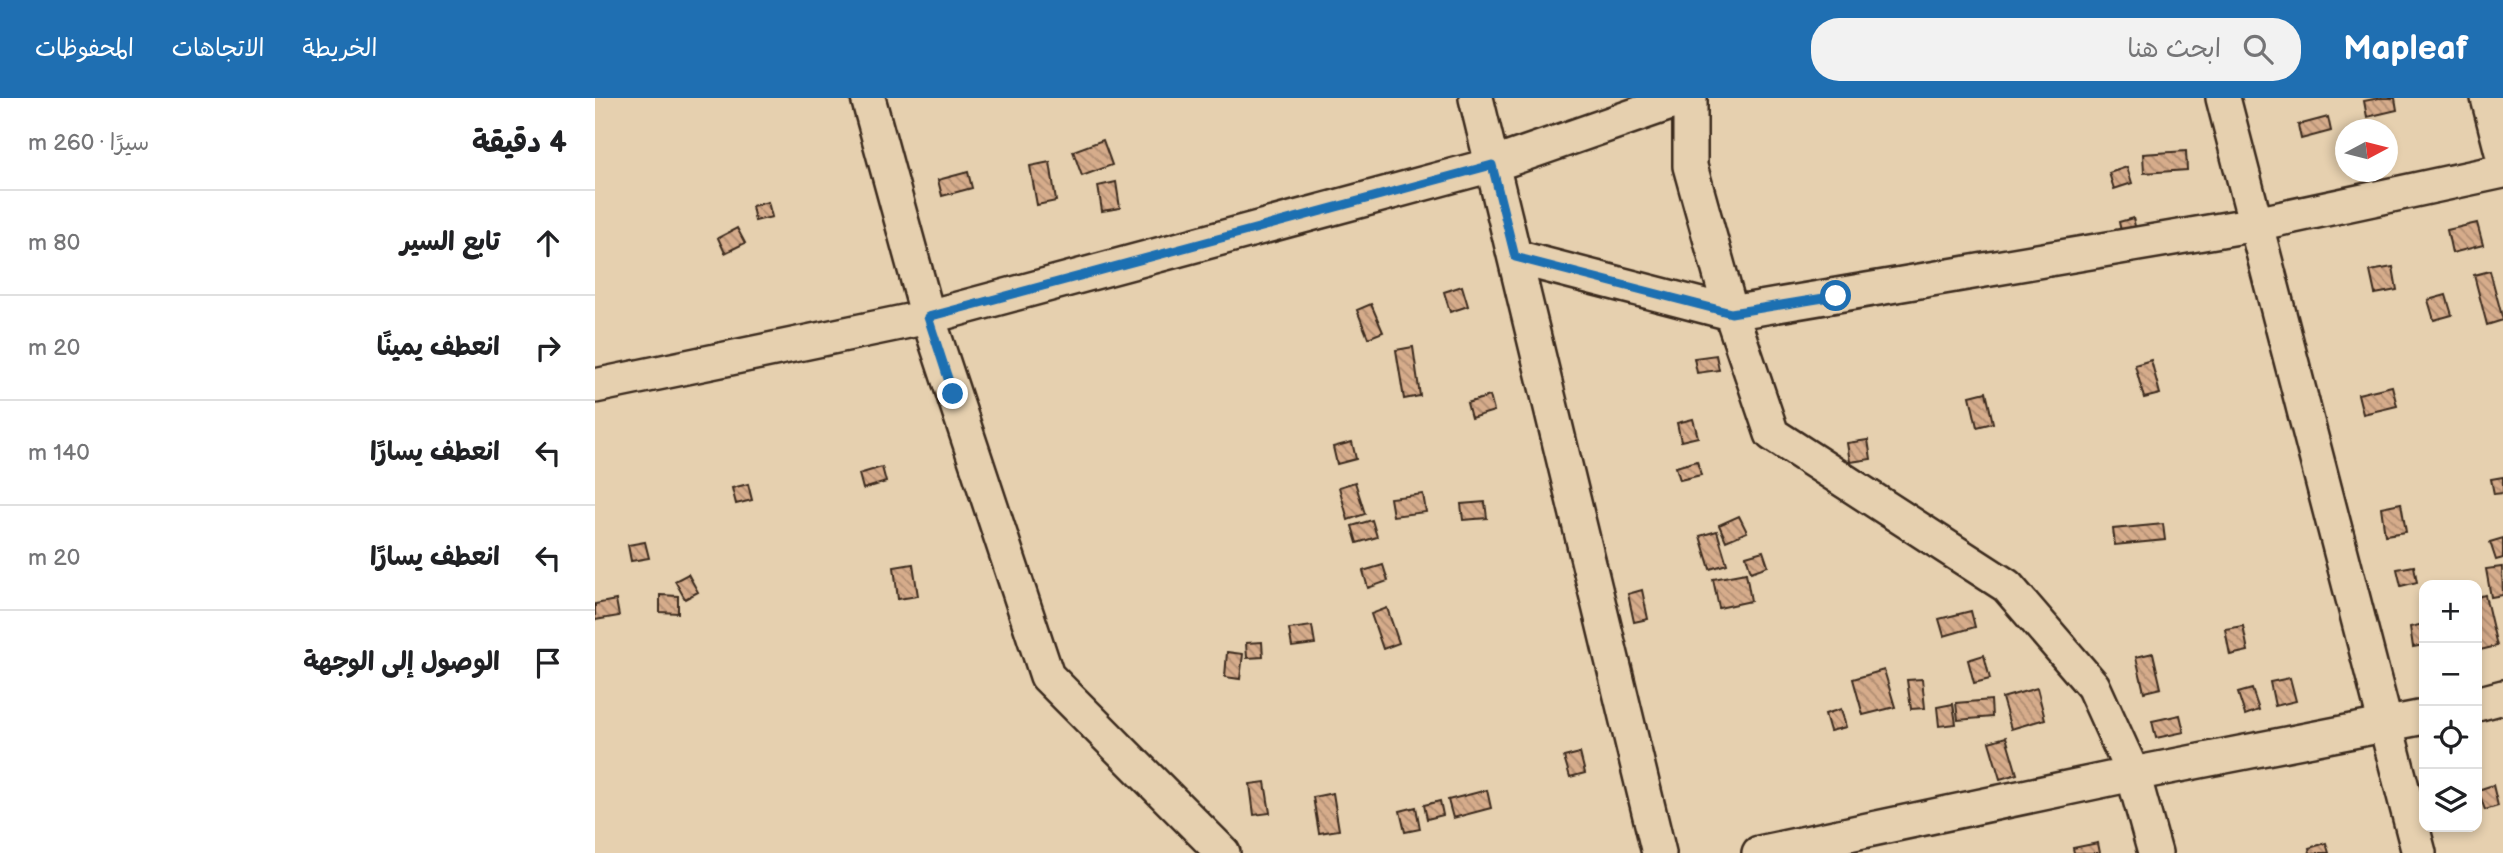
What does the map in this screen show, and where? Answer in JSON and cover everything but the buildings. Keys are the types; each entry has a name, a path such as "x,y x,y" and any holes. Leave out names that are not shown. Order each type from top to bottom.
{"street":[{"path":"868,98 928,317 1047,676 1223,853"},
{"path":"1476,98 1659,853"},
{"path":"595,386 928,317 1492,165 1687,98 1689,166 1731,313 1772,434 2007,586 2093,686 2133,774 2155,853"},
{"path":"2488,98 2503,156"},
{"path":"2217,103 2256,224 2419,853"},
{"path":"1515,257 1731,313 2256,224 2503,171"},
{"path":"2482,703 2503,697"},
{"path":"1759,853 1891,839 2133,774 2386,726 2419,717"}],"route":[{"path":"953,394 928,317 1492,165 1515,257 1731,313 1836,296"}]}
